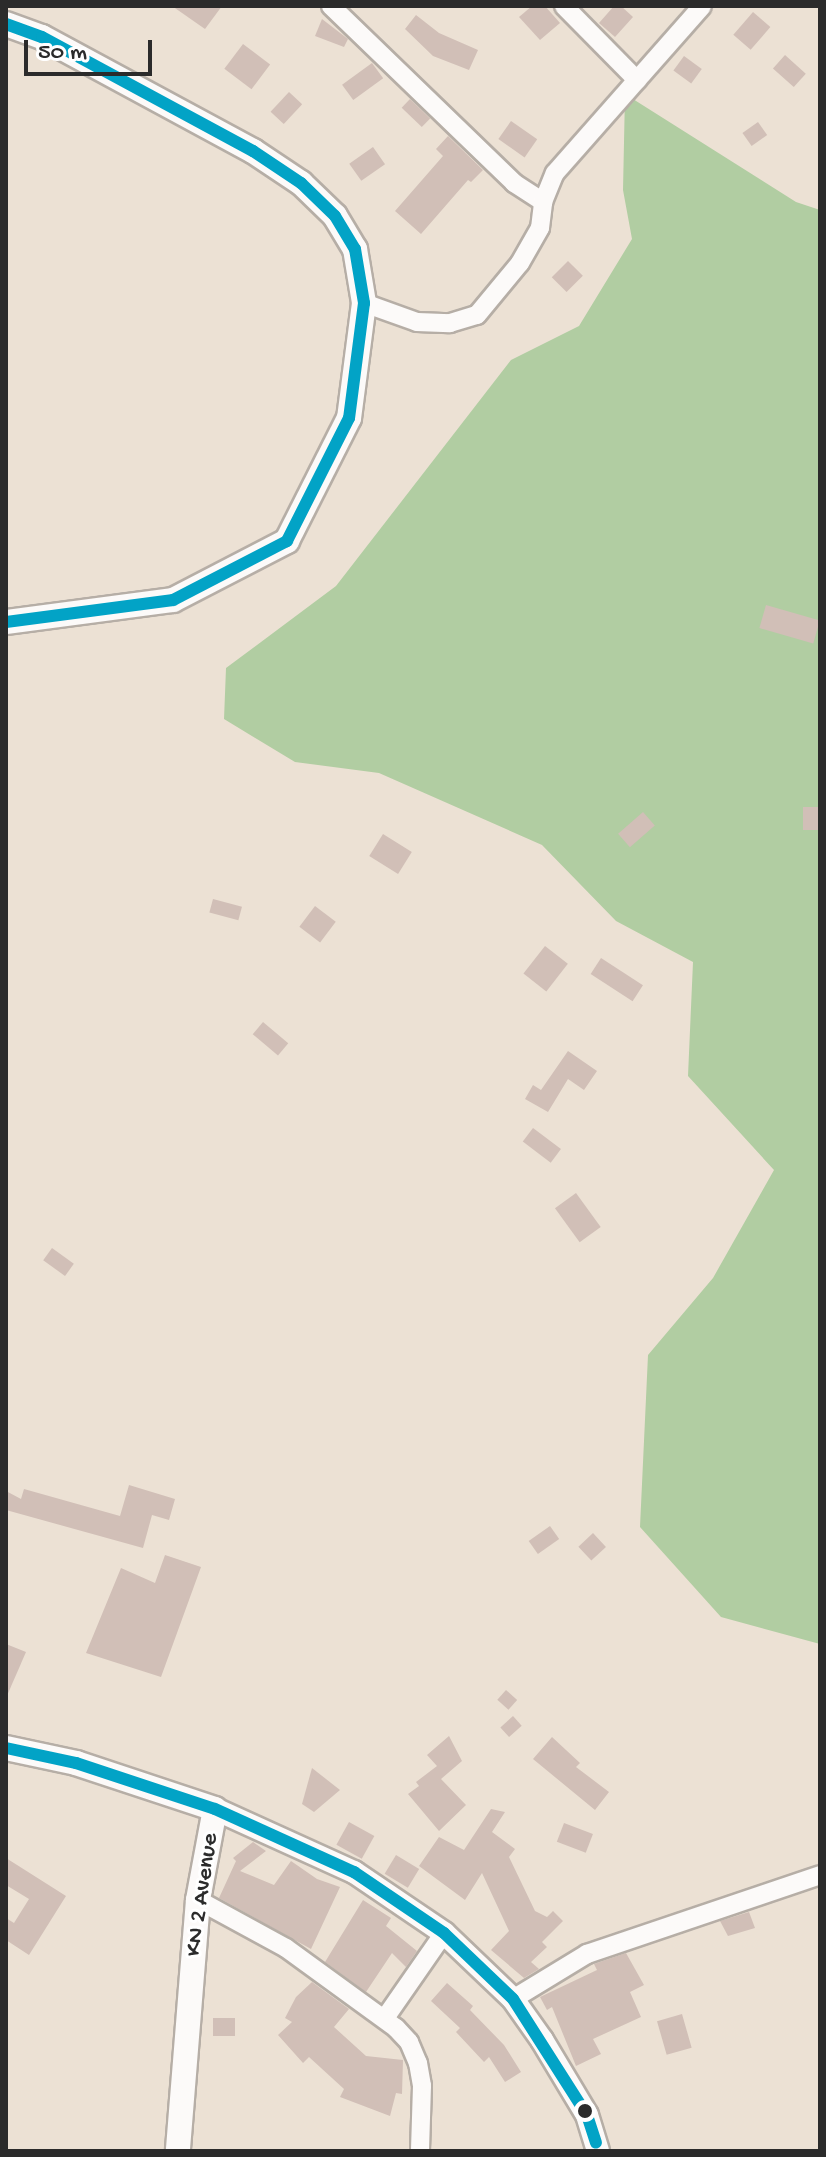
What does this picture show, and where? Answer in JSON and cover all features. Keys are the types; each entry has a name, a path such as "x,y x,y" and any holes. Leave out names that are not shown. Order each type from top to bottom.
{"main road":[{"path":"6,24 70,53 253,151 301,183 335,216 355,249 364,303 349,418 287,541 173,600 6,622"},
{"name":"KN 2 Avenue","path":"6,1748 76,1763 215,1809 198,1900 178,2151"}],"street":[{"path":"331,6 514,183 543,202"},
{"path":"564,6 637,80"},
{"path":"364,303 417,322 450,323 477,315 520,263 540,228 543,202 555,173 702,6"},
{"path":"215,1809 354,1872 444,1933 513,1999 587,2115 598,2151"},
{"path":"513,1999 587,1954 820,1875"},
{"path":"198,1900 286,1948 385,2018 409,2042 418,2063 422,2086 420,2151"},
{"path":"385,2018 444,1933"}],"green space":[{"path":"625,94 796,202 820,210 820,1644 721,1617 640,1527 648,1355 713,1278 774,1170 688,1076 693,962 616,921 542,845 379,773 295,762 224,719 226,668 336,586 511,360 579,326 632,239 623,190"}],"building":[{"path":"172,6 222,6 205,29"},
{"path":"532,6 545,6 560,23 540,40 519,17"},
{"path":"614,6 621,6 633,17 615,37 599,23"},
{"path":"753,12 770,27 751,50 733,35"},
{"path":"416,15 439,33 478,50 469,70 433,56 405,29"},
{"path":"322,19 348,39 344,47 315,36"},
{"path":"243,44 270,64 251,89 224,69"},
{"path":"785,55 806,74 794,87 773,68"},
{"path":"684,56 702,69 691,83 673,71"},
{"path":"372,63 383,78 353,100 342,85"},
{"path":"289,92 302,104 284,124 271,112"},
{"path":"410,99 430,118 422,127 402,108"},
{"path":"511,121 537,139 525,157 498,139"},
{"path":"758,122 767,135 752,146 742,133"},
{"path":"448,136 483,170 471,182 468,180 421,234 395,211 443,156 436,149"},
{"path":"373,147 385,164 361,181 349,164"},
{"path":"568,261 583,276 567,292 552,277"},
{"path":"766,605 820,620 813,644 759,628"},
{"path":"803,807 820,807 820,830 803,830"},
{"path":"643,812 655,826 630,847 618,834"},
{"path":"383,834 412,852 398,874 369,856"},
{"path":"213,899 242,907 238,920 209,913"},
{"path":"315,906 336,922 320,942 299,927"},
{"path":"545,946 568,964 546,991 523,974"},
{"path":"601,958 643,985 633,1001 591,974"},
{"path":"263,1022 288,1043 278,1055 253,1034"},
{"path":"568,1051 597,1071 584,1090 568,1079 548,1112 525,1099 533,1085 541,1090"},
{"path":"533,1128 561,1149 551,1163 523,1142"},
{"path":"576,1193 601,1227 580,1242 555,1208"},
{"path":"52,1248 74,1264 65,1276 43,1260"},
{"path":"129,1485 175,1499 169,1520 152,1515 143,1548 6,1510 6,1491 21,1499 24,1489 120,1516"},
{"path":"550,1526 559,1539 538,1554 529,1541"},
{"path":"593,1533 606,1547 591,1561 578,1547"},
{"path":"165,1555 201,1567 161,1677 86,1653 121,1568 155,1583"},
{"path":"6,1644 26,1652 6,1698"},
{"path":"506,1690 517,1700 508,1710 497,1700"},
{"path":"513,1716 522,1726 509,1737 500,1727"},
{"path":"449,1736 462,1761 441,1779 466,1805 439,1831 408,1794 419,1786 416,1782 437,1766 427,1755"},
{"path":"552,1737 580,1763 576,1767 609,1792 595,1810 533,1759"},
{"path":"312,1768 340,1790 314,1812 302,1804"},
{"path":"491,1809 505,1812 492,1832 515,1849 509,1857 535,1911 547,1917 553,1911 563,1921 542,1942 547,1947 531,1962 539,1969 524,1978 491,1950 509,1931 482,1873 465,1900 419,1866 439,1837 464,1850"},
{"path":"349,1822 374,1836 362,1859 336,1845"},
{"path":"564,1823 593,1834 586,1853 557,1842"},
{"path":"253,1842 266,1851 240,1871 274,1885 291,1861 317,1879 340,1887 311,1949 219,1898 236,1861 233,1858"},
{"path":"396,1855 419,1869 408,1888 385,1874"},
{"path":"6,1858 66,1896 29,1955 6,1940 6,1918 14,1923 29,1899 6,1885"},
{"path":"363,1900 391,1918 386,1926 417,1951 406,1967 392,1953 366,1992 325,1962"},
{"path":"749,1912 755,1928 728,1936 720,1921"},
{"path":"626,1953 644,1985 630,1992 641,2017 593,2039 601,2054 576,2066 552,2007 547,2010 540,1997 597,1970 594,1964"},
{"path":"312,1982 349,2009 334,2027 366,2056 403,2060 402,2094 396,2093 390,2116 340,2097 344,2089 309,2057 303,2063 278,2035 292,2022 285,2018 296,1997"},
{"path":"447,1983 473,2006 470,2010 504,2045 521,2072 505,2082 489,2057 484,2062 456,2032 460,2028 431,2001"},
{"path":"682,2014 692,2048 667,2055 657,2021"},
{"path":"213,2018 235,2018 235,2036 213,2036"}],"transit line":[{"path":"6,24 42,37 253,151 301,183 335,216 355,249 364,303 349,418 287,541 173,600 6,622"},
{"path":"6,1748 76,1763 215,1809 354,1872 444,1933 513,1999 587,2115 596,2143"}]}
